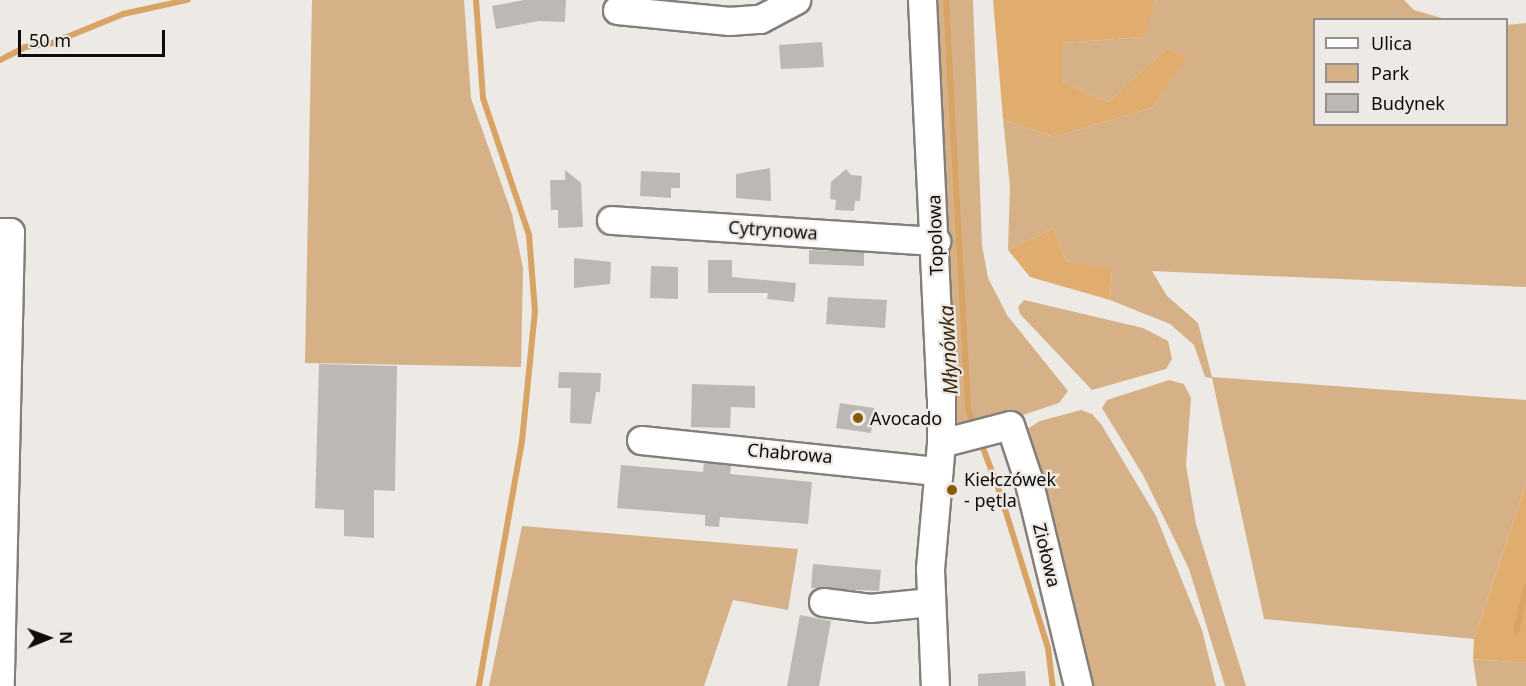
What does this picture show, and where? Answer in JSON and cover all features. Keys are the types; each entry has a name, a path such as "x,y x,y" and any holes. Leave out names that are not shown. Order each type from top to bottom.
{"street":[{"path":"617,10 729,21 760,19 788,1 796,0"},
{"name":"Topolowa","path":"922,0 936,241 951,442 938,471 930,536 935,686"},
{"name":"Cytrynowa","path":"611,220 936,241"},
{"path":"0,686 5,232"},
{"name":"Ziołowa","path":"951,442 1004,427 1028,479 1078,686"},
{"name":"Chabrowa","path":"641,440 938,471"},
{"path":"823,602 870,608 931,602"}],"green space":[{"path":"312,0 464,0 471,98 512,214 523,268 521,367 305,363"},
{"path":"931,0 973,0 982,245 988,278 1007,315 1068,391 1059,403 962,435 953,432"},
{"path":"1156,0 1404,0 1414,10 1442,18 1313,18 1313,126 1508,126 1508,25 1526,23 1526,287 1152,271 1167,296 1198,323 1212,377 1526,400 1526,484 1474,639 1264,619 1212,378 1205,377 1194,345 1170,324 1110,300 1112,270 1066,261 1054,228 1008,250 1010,187 1003,119 1053,137 1152,108 1187,57 1167,48 1108,102 1062,81 1062,43 1143,37"},
{"path":"1024,300 1143,328 1168,341 1172,359 1166,369 1092,390 1020,314 1018,307"},
{"path":"1169,380 1184,384 1191,398 1186,465 1196,524 1246,686 1225,686 1189,569 1143,475 1102,408 1107,400"},
{"path":"1081,410 1092,414 1101,424 1156,516 1202,630 1216,686 1084,686 1024,431 1040,421"},
{"path":"522,526 798,549 788,610 733,600 704,686 489,686"},
{"path":"1473,659 1526,663 1526,686 1477,686"}],"shaded area":[{"path":"993,0 1156,0 1144,37 1062,43 1062,81 1108,102 1167,48 1188,57 1152,108 1053,137 1003,119"},
{"path":"1054,228 1066,261 1112,269 1110,300 1030,277 1008,250"},
{"path":"1526,484 1526,663 1473,659 1474,639"}],"building":[{"path":"524,0 566,0 565,22 539,21 496,29 492,6"},
{"path":"822,42 824,67 781,69 779,45"},
{"path":"770,168 771,201 736,198 736,174"},
{"path":"846,169 851,175 862,176 860,201 855,201 854,211 835,210 836,200 830,199 831,182"},
{"path":"565,170 581,183 583,227 558,228 558,210 551,210 550,180 565,180"},
{"path":"641,171 680,173 680,188 671,188 671,198 640,196"},
{"path":"809,250 864,252 864,266 809,264"},
{"path":"574,258 611,262 610,284 574,288"},
{"path":"708,260 732,260 732,277 796,283 794,302 767,299 768,293 708,293"},
{"path":"651,266 678,267 678,299 650,298"},
{"path":"828,297 887,300 885,328 826,324"},
{"path":"319,364 397,366 395,491 374,490 374,538 344,536 344,510 315,508"},
{"path":"559,372 601,373 600,392 596,392 591,424 570,423 571,388 558,388"},
{"path":"692,384 755,386 755,408 731,407 730,428 691,427"},
{"path":"840,403 874,408 871,433 836,428"},
{"path":"704,462 731,465 730,474 812,482 808,524 720,517 719,527 705,526 705,515 617,508 621,465 703,472"},
{"path":"813,564 881,570 879,591 811,588"},
{"path":"800,615 831,621 819,686 787,686"},
{"path":"1025,671 1026,686 978,686 978,674"}],"waterway":[{"path":"0,60 25,47 52,43 123,14 187,0"},
{"path":"476,0 483,98 529,235 535,311 522,441 479,686"},
{"name":"Młynówka","path":"946,0 968,409 975,428"},
{"name":"Młynówka","path":"980,440 1000,493 1048,648 1053,686"},
{"path":"1516,632 1526,587"}],"place":[{"name":"Avocado","path":"858,418"},
{"name":"Kiełczówek - pętla","path":"952,490"}]}
